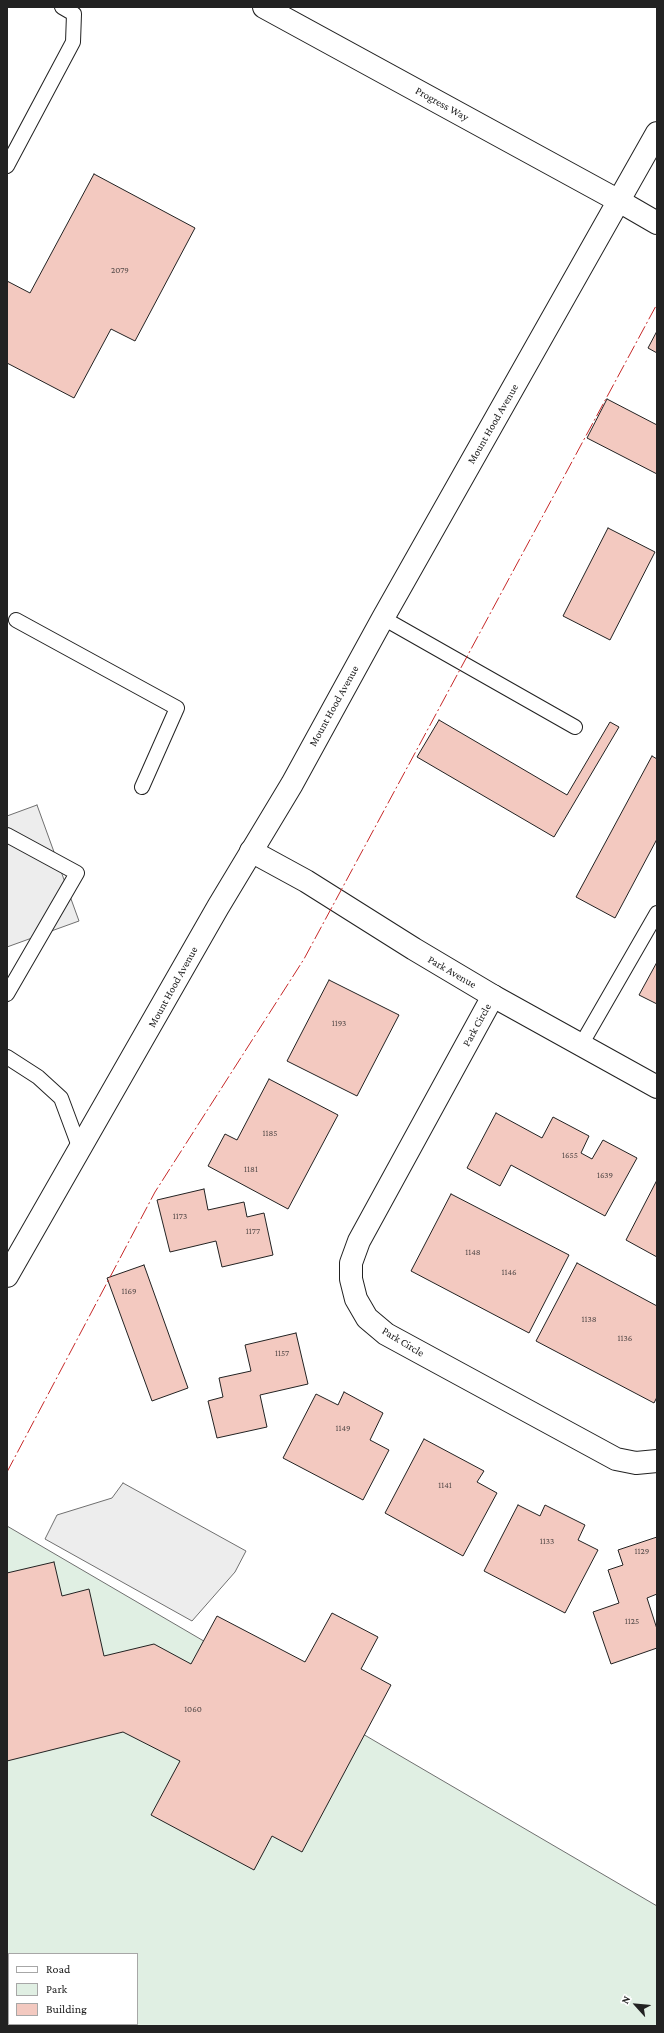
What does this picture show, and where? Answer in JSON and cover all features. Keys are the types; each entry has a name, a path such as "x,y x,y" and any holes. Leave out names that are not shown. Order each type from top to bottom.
{"street":[{"name":"Progress Way","path":"264,7 619,201 657,224"},
{"name":"Mount Hood Avenue","path":"7,1276 251,851 292,784 383,618 657,133"},
{"name":"Park Avenue","path":"251,851 306,881 414,950 493,996 657,1087"},
{"name":"Park Circle","path":"493,996 358,1241 352,1263 351,1279 356,1299 367,1318 386,1334 616,1459 636,1463 657,1461"}],"lane":[{"path":"7,166 73,42 74,14 62,7"},
{"path":"383,618 575,727"},
{"path":"16,620 177,708 142,787"},
{"path":"7,835 77,873 7,994"},
{"path":"581,1045 657,913"},
{"path":"7,1057 38,1077 61,1098 80,1148"}],"green space":[{"path":"7,1526 657,1906 657,2026 7,2026"}],"shaded area":[{"path":"37,805 79,921 7,947 7,816"},
{"path":"123,1483 246,1551 235,1572 192,1621 45,1539 57,1515 112,1498"}],"building":[{"path":"94,174 195,228 135,341 111,329 74,398 7,363 7,281 30,293"},
{"path":"657,331 657,353 648,348"},
{"path":"607,399 657,425 657,474 587,438"},
{"path":"608,528 655,552 610,640 563,616"},
{"path":"439,720 567,795 610,722 619,727 554,837 417,757"},
{"path":"652,756 657,759 657,839 615,918 576,897"},
{"path":"657,962 657,1004 639,995"},
{"path":"329,980 399,1015 357,1096 287,1061"},
{"path":"269,1079 338,1115 288,1209 208,1166 225,1134 237,1140"},
{"path":"496,1113 542,1138 553,1117 589,1136 581,1153 592,1159 603,1140 637,1158 605,1216 511,1165 500,1186 467,1168"},
{"path":"657,1180 657,1257 626,1240"},
{"path":"204,1189 208,1210 244,1202 247,1217 264,1213 273,1255 222,1267 216,1241 170,1252 157,1200"},
{"path":"451,1194 569,1255 529,1333 411,1271"},
{"path":"577,1263 657,1306 657,1397 654,1403 536,1341"},
{"path":"144,1265 188,1388 152,1401 107,1278"},
{"path":"296,1333 308,1384 260,1395 267,1427 217,1438 208,1401 223,1397 219,1378 251,1371 245,1345"},
{"path":"344,1392 383,1413 370,1440 389,1450 363,1500 283,1458 316,1394 338,1405"},
{"path":"424,1439 484,1471 477,1482 497,1493 463,1556 385,1513"},
{"path":"518,1505 540,1516 545,1505 585,1525 578,1540 598,1550 565,1613 484,1571"},
{"path":"657,1537 657,1594 647,1598 657,1629 657,1648 611,1664 593,1612 619,1603 608,1570 623,1565 618,1550"},
{"path":"54,1562 62,1596 89,1589 104,1656 154,1644 191,1664 217,1616 305,1662 332,1613 378,1637 361,1669 391,1685 302,1852 272,1836 254,1870 151,1815 180,1761 123,1732 7,1761 7,1573"}],"power":[{"path":"7,1472 155,1192 304,959 657,304"}]}
